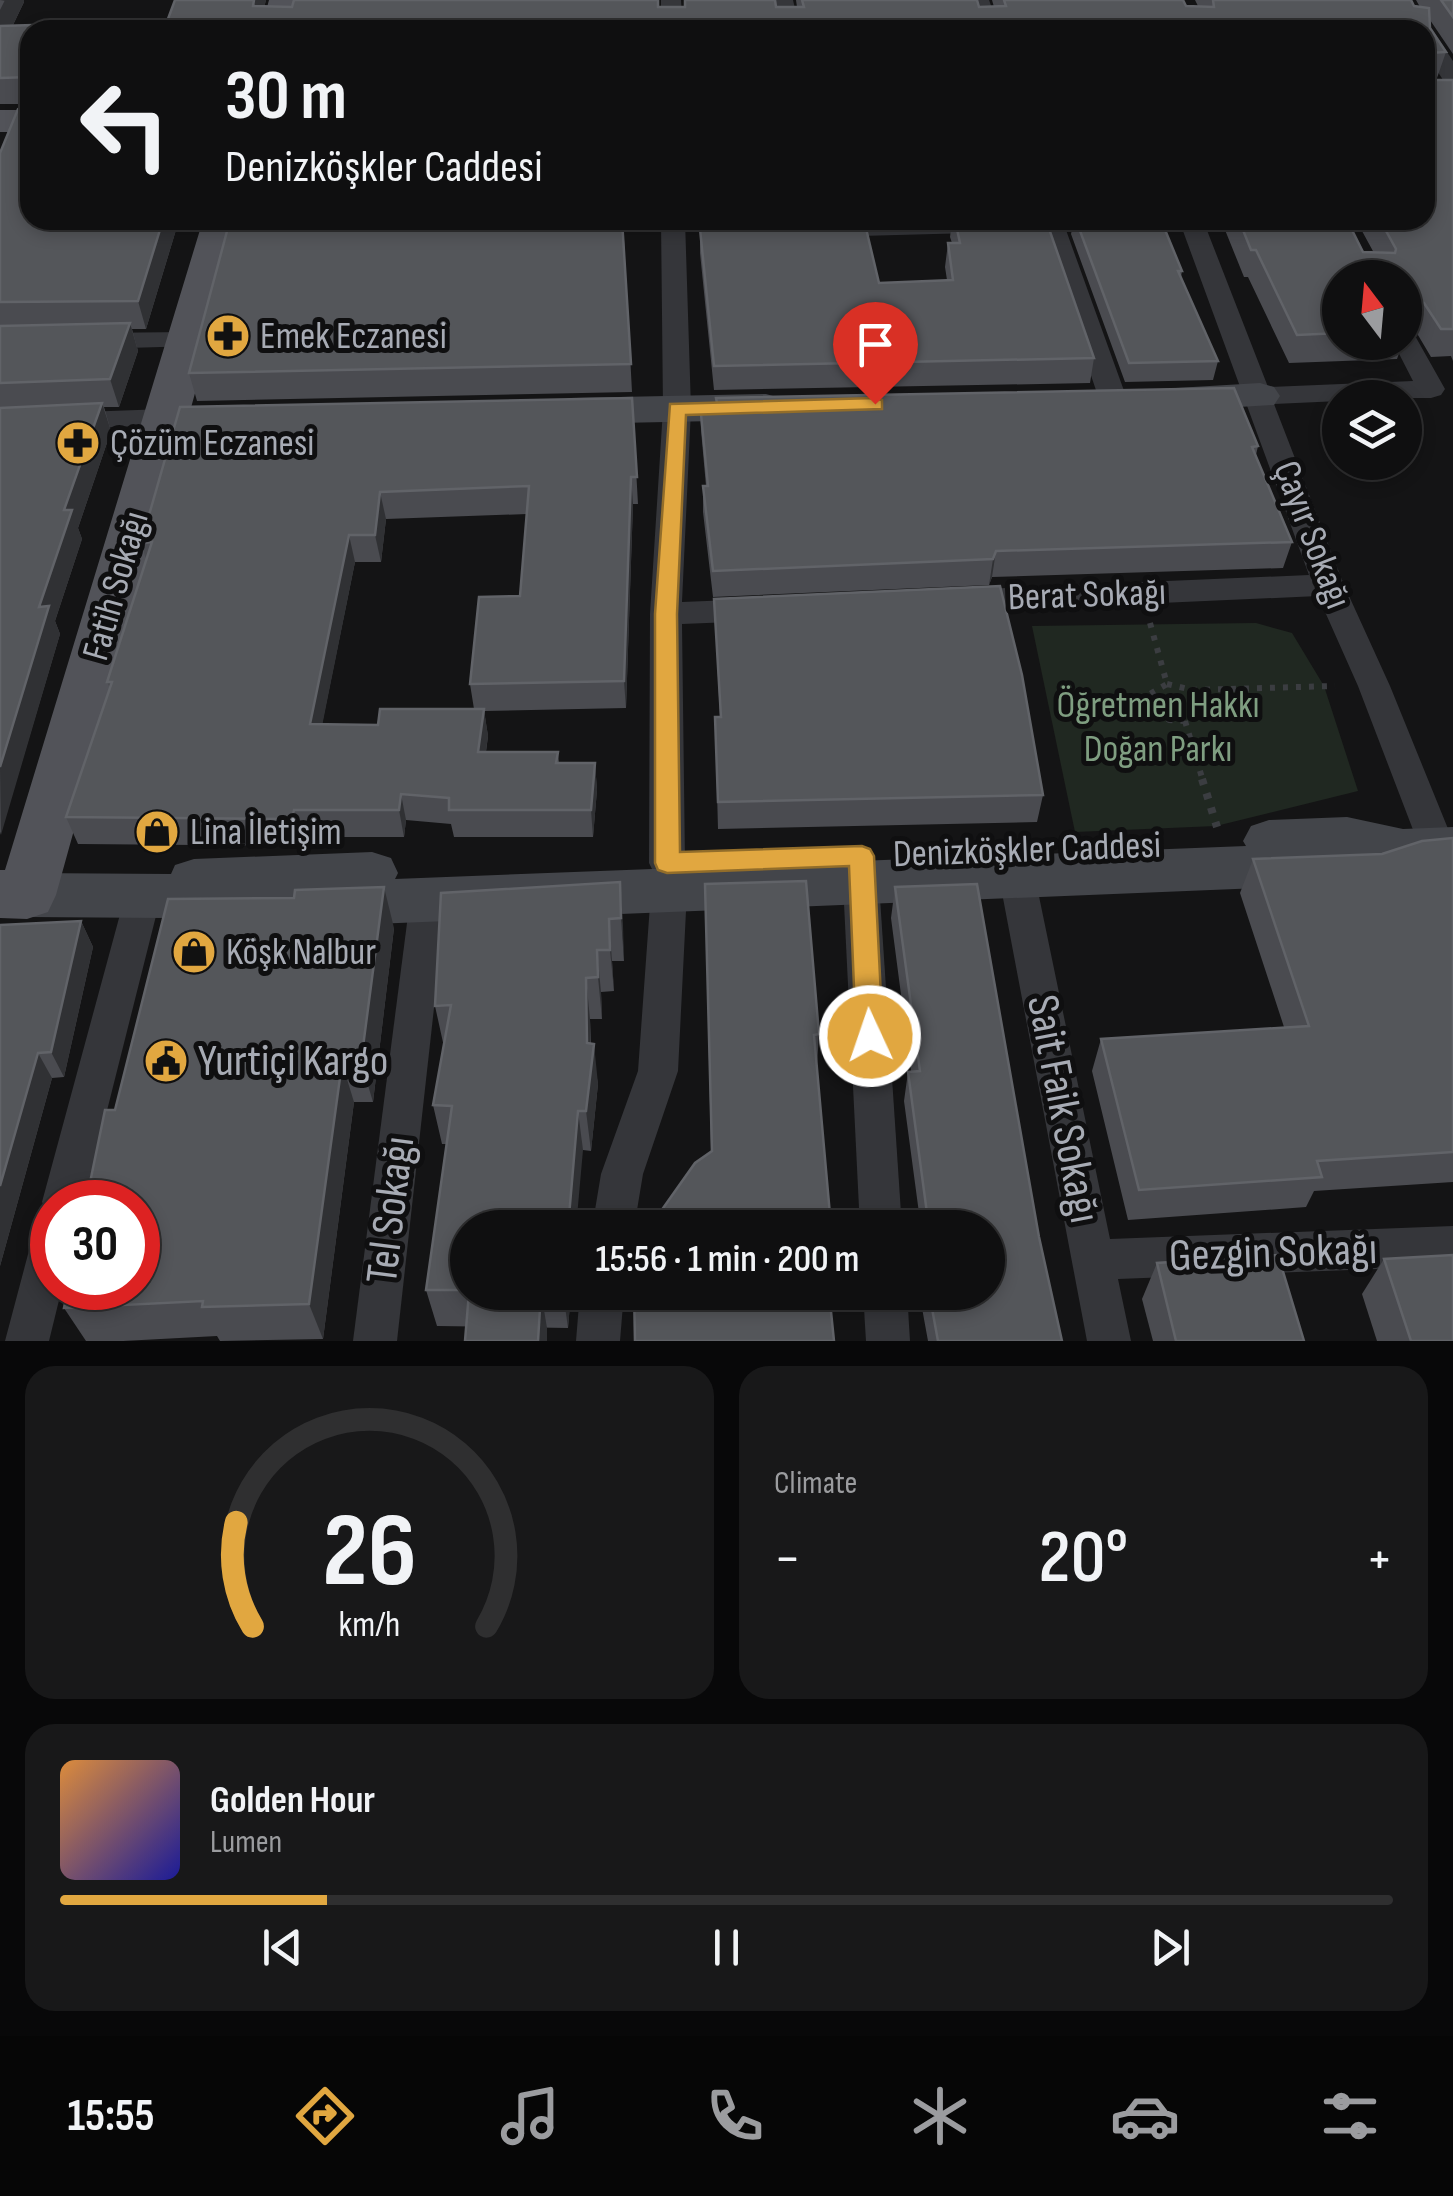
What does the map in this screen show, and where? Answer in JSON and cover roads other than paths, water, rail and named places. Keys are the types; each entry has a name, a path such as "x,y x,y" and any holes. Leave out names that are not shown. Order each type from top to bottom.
{"main road":[{"name":"Fatih Sokağı","path":"13,894 184,418 188,340 220,230"}],"street":[{"path":"1435,51 1453,78"},
{"path":"616,1210 622,1174 658,1071 668,877 666,614 677,409 680,230"},
{"path":"793,231 830,230"},
{"path":"1053,230 1093,400 1432,388 1416,360"},
{"name":"Çayır Sokağı","path":"1194,230 1260,396 1328,585 1374,686 1431,849"},
{"path":"56,342 188,340"},
{"path":"539,412 796,406"},
{"path":"0,424 184,418"},
{"name":"Berat Sokağı","path":"923,602 1328,585"},
{"path":"666,614 785,608"},
{"name":"Denizköşkler Caddesi","path":"1014,864 1221,843 1347,838 1431,849"},
{"name":"Denizköşkler Caddesi","path":"13,894 160,896 194,910 432,886 1014,864 1366,863 1431,849"},
{"name":"Sait Faik Sokağı","path":"1014,864 1109,1341"},
{"path":"861,870 880,1210"},
{"name":"Tel Sokağı","path":"375,1341 432,886"},
{"path":"70,1180 160,896"},
{"name":"Gezgin Sokağı","path":"1093,1260 1453,1246"},
{"path":"27,1341 35,1310"},
{"path":"598,1341 601,1310"},
{"path":"886,1310 888,1341"}],"place":[{"name":"Emek Eczanesi","path":"228,336"},
{"name":"Çözüm Eczanesi","path":"78,443"},
{"name":"Lina İletişim","path":"157,832"},
{"name":"Köşk Nalbur","path":"194,952"},
{"name":"Yurtiçi Kargo","path":"166,1061"}],"park label":[{"name":"Öğretmen Hakkı Doğan Parkı","path":"1158,727"}]}
